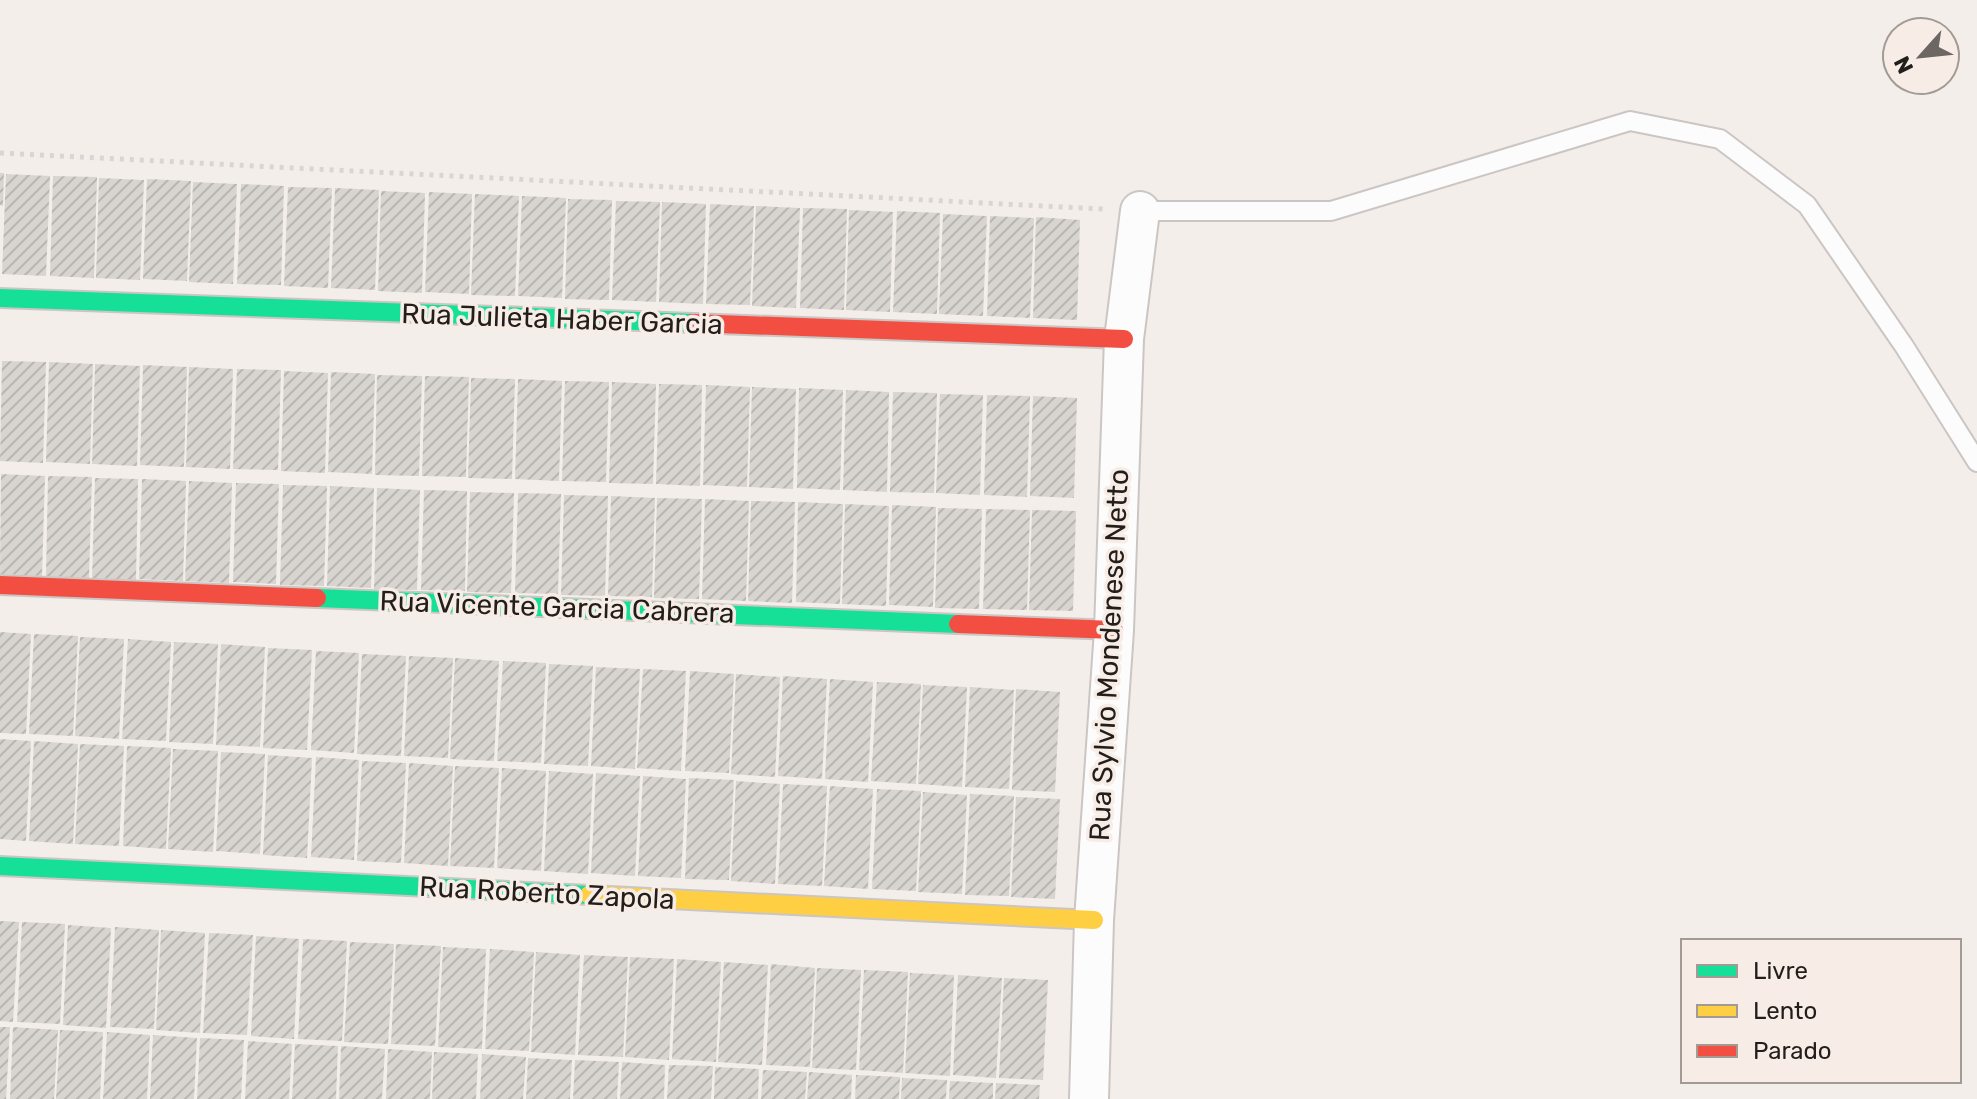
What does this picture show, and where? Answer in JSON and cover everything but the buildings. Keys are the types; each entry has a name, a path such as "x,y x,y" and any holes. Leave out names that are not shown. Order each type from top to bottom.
{"street":[{"name":"Rua Sylvio Mondenese Netto","path":"1089,1099 1094,920 1114,630 1124,339 1140,211"},
{"name":"Rua Julieta Haber Garcia","path":"0,298 1124,339"},
{"name":"Rua Vicente Garcia Cabrera","path":"0,585 1114,630"},
{"name":"Rua Roberto Zapola","path":"0,866 1094,920"}],"lane":[{"path":"1140,211 1331,211 1630,121 1720,139 1807,205 1904,346 1977,462"}],"path":[{"path":"0,153 1140,211"}],"traffic: fast":[{"path":"0,298 693,323"},
{"path":"317,598 958,624"},
{"path":"0,866 589,895"}],"traffic: slow":[{"path":"589,895 1094,920"}],"traffic: jam":[{"path":"693,323 1124,339"},
{"path":"0,585 317,598"},
{"path":"958,624 1114,630"}]}
